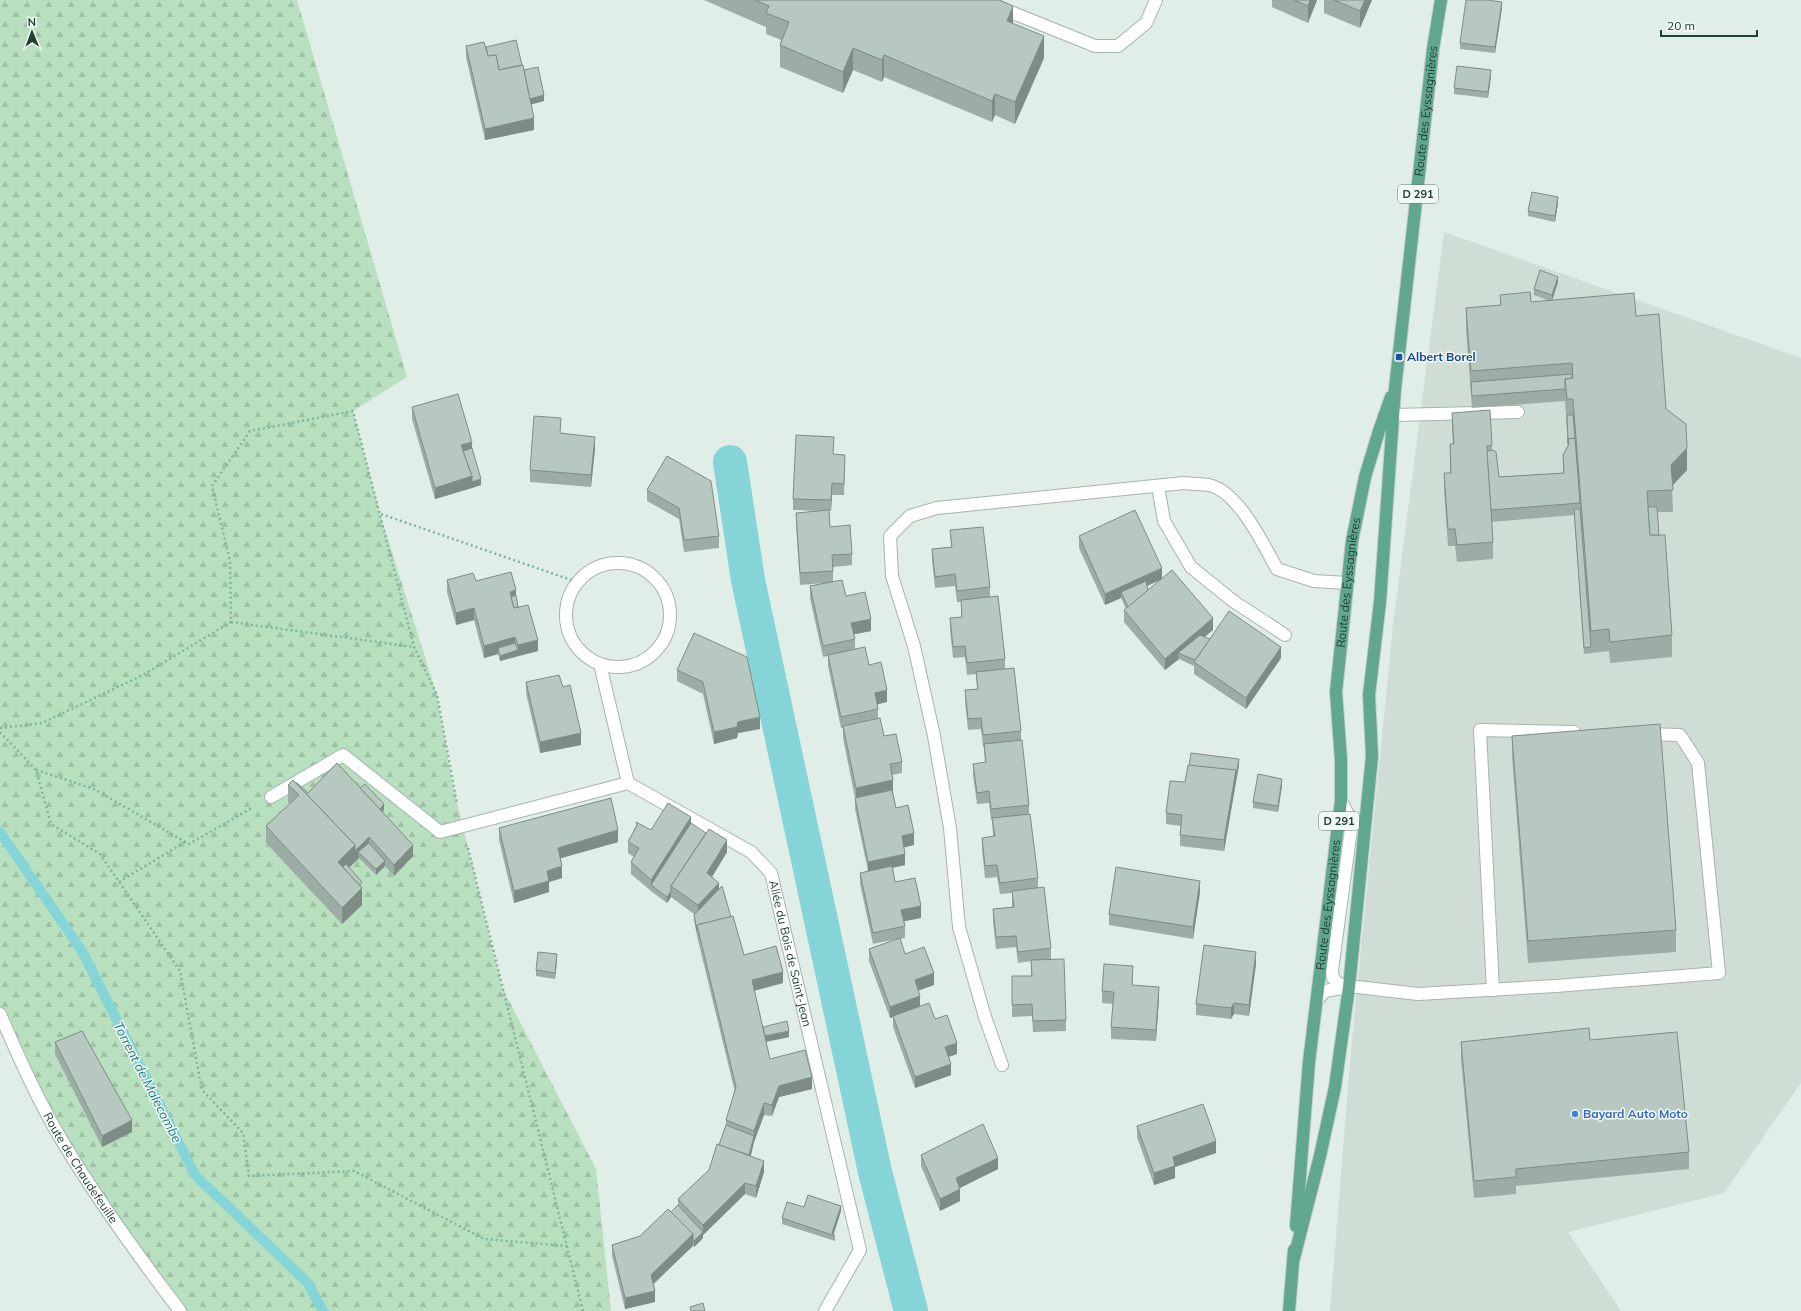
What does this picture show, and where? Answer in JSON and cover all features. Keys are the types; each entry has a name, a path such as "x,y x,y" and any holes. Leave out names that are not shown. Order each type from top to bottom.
{"main road":[{"name":"Route des Eyssagnières","path":"1294,1258 1320,1156 1335,1087 1349,987 1372,756 1369,695 1380,602 1395,389 1433,49 1441,0"},
{"name":"Route des Eyssagnières","path":"1289,1311 1309,1062 1341,802 1341,760 1336,692 1347,583 1352,542 1365,477 1378,431 1395,389"}],"street":[{"path":"982,0 1095,46 1118,46 1146,23 1156,0"},
{"path":"1394,415 1518,412"},
{"path":"1002,1064 985,1017 959,926 950,828 934,736 914,646 892,576 890,536 910,516 937,508 1184,483 1210,486 1225,493 1246,517 1277,568 1314,581 1347,583"},
{"path":"1158,486 1164,521 1191,567 1233,601 1285,635"},
{"path":"607,563 625,563 636,566 656,578 666,593 671,610 670,627 663,644 651,657 635,665 618,668 600,664 582,653 574,644 567,629 565,612 569,596 577,582 591,570 607,563"},
{"path":"271,797 342,755 440,832 628,783 600,664"},
{"path":"1493,990 1480,730 1588,733"},
{"path":"1341,802 1352,822 1332,970 1333,978 1340,985 1418,994 1493,990 1719,973 1698,763 1680,735 1634,734"},
{"name":"Allée du Bois de Saint-Jean","path":"628,783 751,852 771,873 860,1250 825,1311"},
{"path":"1317,1000 1326,991 1349,987"},
{"name":"Route de Chaudefeuille","path":"0,1014 34,1087 64,1144 133,1249 180,1311"}],"path":[{"path":"231,622 230,561 212,486 250,431 353,411 414,647 437,695 458,810"},
{"path":"380,514 577,582"},
{"path":"0,728 42,723 143,675 231,622 414,647"},
{"path":"0,732 36,770 94,790 188,844 271,797"},
{"path":"36,770 51,824 100,854 180,971 202,1090 243,1134 249,1176 354,1171 484,1239 567,1246"},
{"path":"466,840 583,1311"},
{"path":"120,882 185,842"}],"shaded area":[{"path":"1444,232 1801,358 1801,1083 1724,1193 1568,1232 1621,1311 1330,1311 1351,1050 1393,625"}],"green space":[{"path":"0,0 297,0 407,377 353,411 380,514 437,695 453,786 502,987 596,1169 611,1311 180,1311 64,1144 0,1008"}],"building":[{"path":"755,0 999,0 1013,6 1007,21 1044,36 1015,102 995,94 992,101 884,55 882,60 853,48 843,72 780,45 789,22 766,13 769,6"},
{"path":"1294,0 1310,0 1308,6"},
{"path":"1334,0 1365,0 1360,11"},
{"path":"1466,0 1502,2 1495,47 1460,43"},
{"path":"516,40 522,65 499,70 496,55 488,56 486,47"},
{"path":"484,42 488,56 496,55 499,70 523,65 534,118 485,129 466,46"},
{"path":"1457,66 1491,70 1488,92 1454,88"},
{"path":"538,67 544,95 530,99 524,70"},
{"path":"1532,192 1558,197 1555,216 1528,211"},
{"path":"1540,270 1558,277 1552,295 1534,289"},
{"path":"1530,292 1531,302 1634,293 1636,316 1659,314 1666,409 1686,424 1687,448 1671,465 1673,490 1647,491 1650,535 1665,535 1672,635 1610,642 1609,629 1591,631 1573,399 1567,399 1565,379 1573,378 1572,363 1471,371 1466,308 1501,305 1500,295"},
{"path":"1572,374 1572,378 1565,379 1565,389 1472,396 1471,382"},
{"path":"458,394 472,442 461,445 472,476 435,488 412,407"},
{"path":"1490,410 1492,445 1487,446 1493,542 1457,545 1455,529 1448,529 1444,473 1451,473 1450,444 1454,444 1452,413"},
{"path":"1567,415 1573,415 1575,438 1568,439 1568,444"},
{"path":"534,416 561,418 560,433 595,437 591,475 530,470"},
{"path":"796,435 834,437 833,454 845,455 844,484 832,483 831,500 793,499"},
{"path":"1575,438 1580,503 1491,510 1487,451 1493,450 1496,452 1499,477 1564,473 1563,455 1569,444 1568,439"},
{"path":"472,448 481,479 472,482 472,476 463,451"},
{"path":"667,456 711,481 719,536 684,540 679,508 647,490"},
{"path":"1648,507 1657,507 1659,535 1650,535"},
{"path":"1574,509 1580,509 1591,647 1584,648"},
{"path":"829,510 830,527 850,525 852,554 832,555 833,571 800,573 796,513"},
{"path":"1135,510 1162,568 1105,594 1079,536"},
{"path":"983,527 990,587 957,591 955,574 935,577 932,549 952,547 950,530"},
{"path":"1172,570 1213,618 1165,659 1124,610"},
{"path":"511,572 516,590 510,592 514,608 528,605 538,640 518,645 515,637 484,646 474,608 456,613 447,580 473,573 476,581"},
{"path":"842,580 846,596 865,592 871,619 851,623 855,639 823,646 810,586"},
{"path":"1146,581 1148,590 1128,607 1121,592"},
{"path":"516,595 518,607 514,608 511,597"},
{"path":"998,596 1005,659 967,663 965,646 953,647 950,618 962,617 961,600"},
{"path":"1229,611 1281,647 1246,698 1194,662"},
{"path":"694,633 747,657 760,717 738,722 737,727 714,732 703,682 677,670"},
{"path":"1200,635 1210,639 1195,660 1178,653"},
{"path":"515,643 518,650 500,656 498,648"},
{"path":"865,647 869,665 881,662 887,690 875,693 878,709 841,717 828,655"},
{"path":"1014,668 1021,731 983,735 981,718 968,719 965,690 978,689 976,672"},
{"path":"559,675 563,687 570,685 581,733 540,742 526,682"},
{"path":"880,718 884,736 896,734 902,762 890,764 893,780 856,788 843,726"},
{"path":"1660,724 1676,930 1528,941 1512,736"},
{"path":"1022,740 1029,805 991,809 989,791 977,793 973,764 986,762 984,744"},
{"path":"1191,753 1239,759 1236,776 1236,770 1189,766"},
{"path":"337,763 413,845 394,865 369,837 355,851 355,845 296,783 308,793"},
{"path":"1188,765 1236,770 1224,840 1180,835 1182,815 1166,813 1170,781 1185,782"},
{"path":"1258,774 1282,779 1278,806 1253,802"},
{"path":"293,780 355,845 338,862 362,888 342,908 266,826 299,795 288,785"},
{"path":"365,784 384,804 380,809 360,788"},
{"path":"892,790 896,808 908,805 914,833 902,836 905,854 868,862 855,798"},
{"path":"611,798 618,830 558,848 562,866 547,871 549,881 514,891 499,828"},
{"path":"668,803 691,817 651,880 631,862 639,848 628,842 637,825 636,822 651,830"},
{"path":"1030,814 1038,878 1000,883 997,865 985,866 982,838 995,836 992,818"},
{"path":"691,823 706,833 671,886 671,891 667,897 651,885"},
{"path":"709,829 727,840 707,873 719,883 698,905 671,886"},
{"path":"369,843 385,861 376,869 358,852"},
{"path":"346,864 362,882 359,885 343,867"},
{"path":"892,866 895,882 915,878 921,906 901,910 905,926 873,933 860,873"},
{"path":"1116,867 1200,881 1193,927 1109,914"},
{"path":"722,886 731,917 697,925 697,931 694,915"},
{"path":"1044,887 1051,948 1018,952 1016,936 996,937 993,909 1014,907 1012,891"},
{"path":"733,916 744,955 776,946 783,972 752,980 770,1059 805,1050 812,1077 779,1086 772,1105 764,1103 754,1131 726,1120 736,1087 697,925"},
{"path":"900,938 905,954 924,947 934,973 915,980 920,996 890,1007 869,949"},
{"path":"1204,945 1256,952 1249,1005 1234,1003 1231,1008 1196,1004"},
{"path":"538,952 557,954 555,973 536,970"},
{"path":"1064,959 1066,1020 1033,1021 1032,1004 1012,1005 1012,976 1032,976 1031,960"},
{"path":"1104,964 1133,966 1132,985 1159,987 1156,1030 1111,1027 1114,992 1102,991"},
{"path":"929,1003 935,1019 947,1015 957,1043 945,1047 951,1064 915,1077 893,1016"},
{"path":"787,1021 789,1031 765,1036 763,1027"},
{"name":"Bayard Auto Moto","path":"1589,1028 1590,1040 1677,1032 1689,1152 1516,1169 1516,1177 1474,1181 1461,1042"},
{"path":"82,1031 132,1120 102,1136 55,1042"},
{"path":"1203,1104 1216,1141 1173,1157 1175,1166 1154,1173 1137,1126"},
{"path":"983,1124 998,1158 956,1178 960,1189 940,1199 921,1155"},
{"path":"726,1125 754,1136 749,1155 719,1145"},
{"path":"717,1144 764,1161 756,1186 745,1183 703,1225 678,1199 709,1170"},
{"path":"808,1195 841,1206 832,1233 835,1236 782,1218 787,1202 804,1207"},
{"path":"678,1205 703,1232 694,1241 693,1234 671,1212"},
{"path":"668,1209 693,1234 651,1275 655,1291 625,1298 612,1245 640,1236"},
{"path":"703,1303 705,1311 691,1311 690,1307"}],"waterway":[{"path":"730,462 748,580 875,1172 911,1311"},
{"name":"Torrent de Malecombe","path":"0,832 82,951 195,1175 307,1282 323,1311"}],"place":[{"name":"Albert Borel","path":"1399,357"},
{"name":"Bayard Auto Moto","path":"1575,1114"}]}
